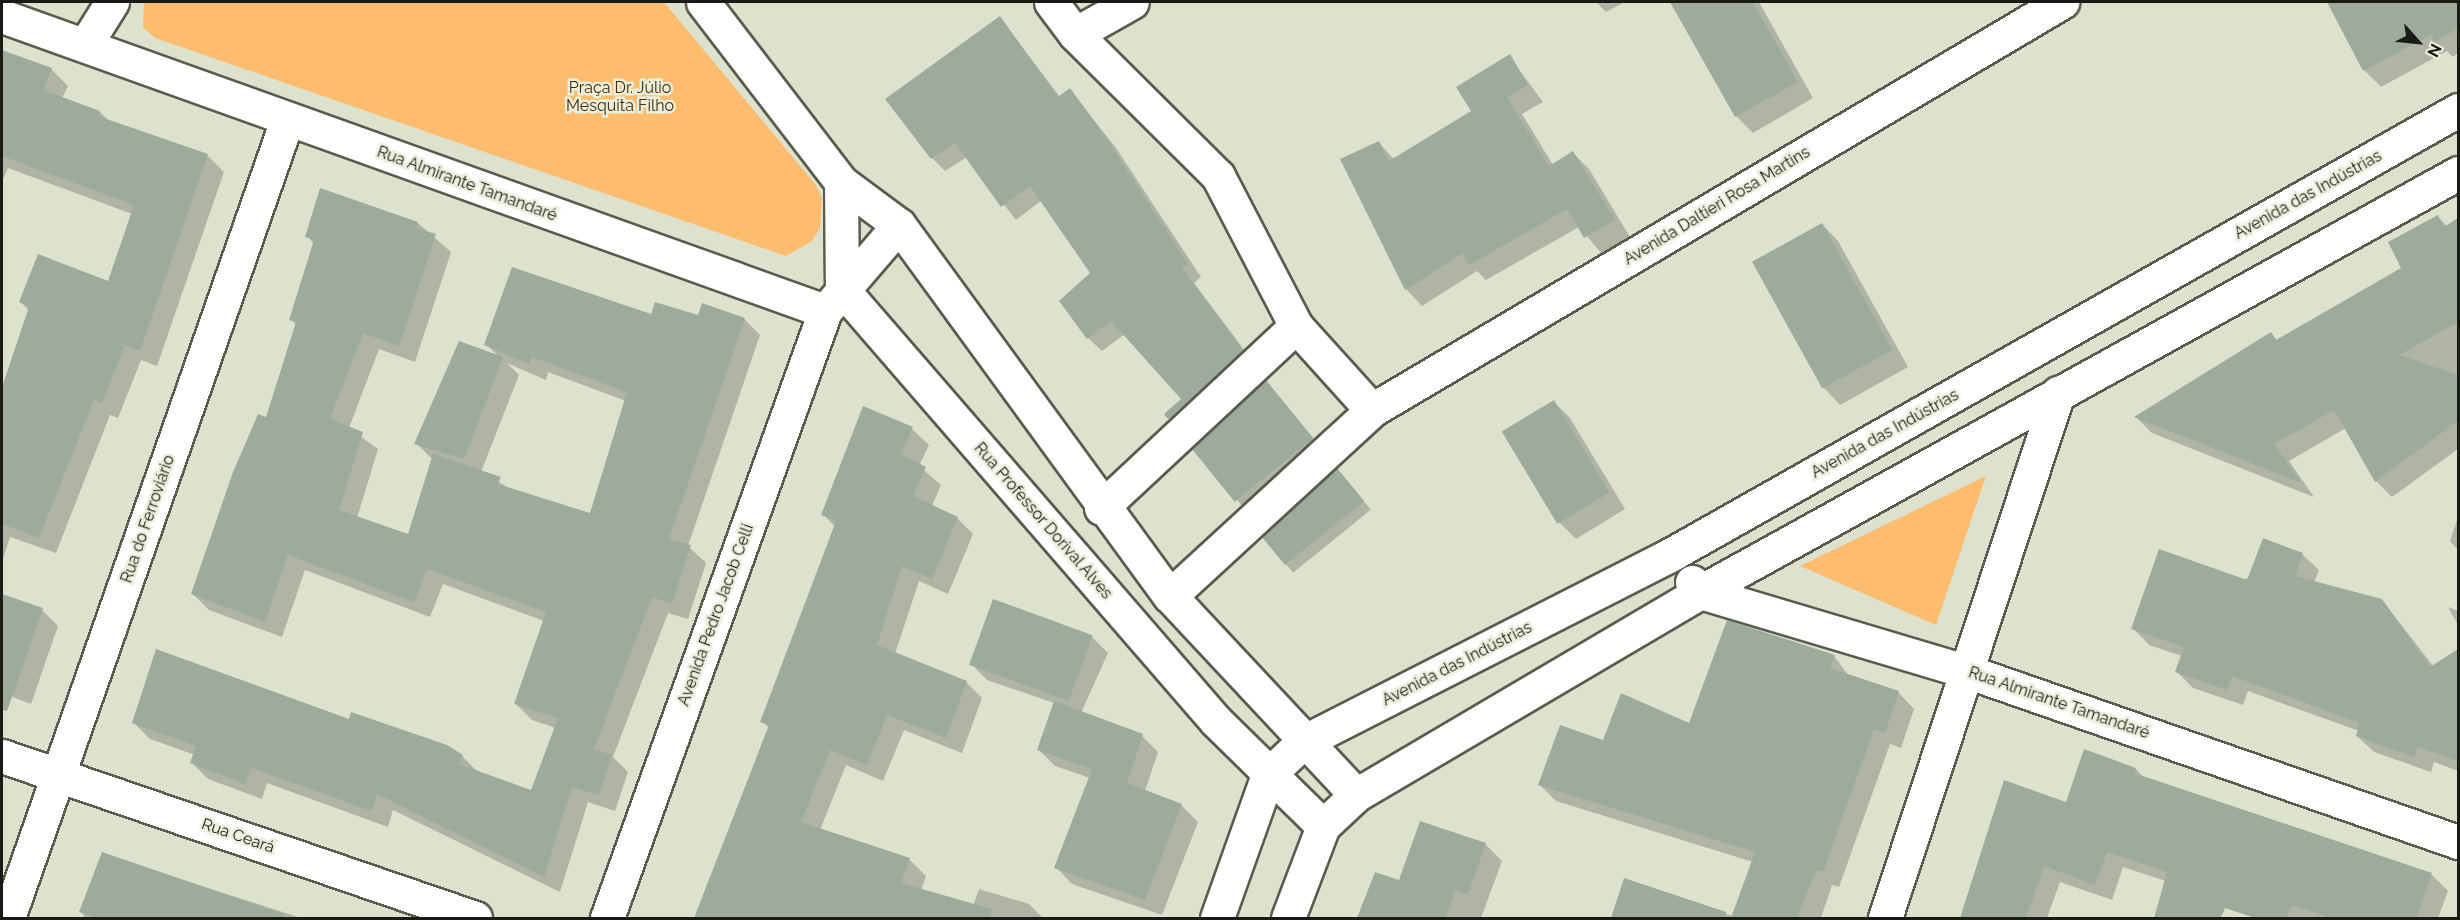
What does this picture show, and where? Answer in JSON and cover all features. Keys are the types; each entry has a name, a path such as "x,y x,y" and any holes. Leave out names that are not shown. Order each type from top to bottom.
{"street":[{"path":"86,45 112,2"},
{"path":"703,2 841,182 899,225 1101,508 1170,596 1303,742 1356,795"},
{"path":"1051,2 1076,34 1218,176 1296,326 1372,410"},
{"path":"1076,34 1132,2"},
{"name":"Avenida Daltieri Rosa Martins","path":"1170,596 1372,410 2062,2"},
{"name":"Rua Almirante Tamandaré","path":"2,16 287,120 833,300"},
{"name":"Avenida das Indústrias","path":"1268,775 1303,742 1671,555 2458,110"},
{"name":"Rua do Ferroviário","path":"8,918 287,120"},
{"path":"1288,918 1323,826 1356,795 1700,592 2458,172"},
{"path":"833,300 841,182"},
{"path":"833,300 899,225"},
{"name":"Rua Professor Dorival Alves","path":"833,300 1268,775 1323,826"},
{"name":"Avenida Pedro Jacob Celli","path":"607,918 833,300"},
{"path":"1101,508 1296,326"},
{"path":"1885,918 1969,672 2058,393"},
{"path":"1671,555 1700,592"},
{"name":"Rua Almirante Tamandaré","path":"1700,592 1969,672 2458,842"},
{"name":"Rua Ceará","path":"2,756 475,918"},
{"path":"1216,918 1268,775"}],"green space":[{"name":"Praça Dr. Júlio Mesquita Filho","path":"144,2 664,2 815,184 822,198 820,228 812,241 786,256 155,38 143,27"},
{"path":"1986,476 1936,625 1800,566"}],"building":[{"path":"1670,2 1753,2 1798,82 1735,117"},
{"path":"2327,2 2458,2 2458,28 2435,42 2431,35 2363,71"},
{"path":"1000,16 1058,97 1070,88 1103,133 1188,264 1182,268 1243,350 1168,419 1164,414 1181,399 1111,321 1087,339 1059,301 1090,273 1030,186 1001,207 955,143 931,159 885,99"},
{"path":"2,50 52,68 43,90 100,111 98,116 208,154 140,351 125,345 102,403 94,400 39,538 2,524 2,387 29,307 19,302 38,254 108,281 134,205 2,156"},
{"path":"1510,54 1528,85 1507,97 1549,166 1573,151 1615,220 1584,238 1567,209 1469,265 1463,253 1405,290 1340,159 1379,141 1389,161 1471,111 1456,87"},
{"path":"320,188 418,222 416,228 436,234 399,346 363,333 330,419 363,432 339,510 408,534 433,454 501,477 498,484 590,513 627,392 532,357 529,364 484,345 512,267 651,314 655,302 698,315 702,303 745,318 669,539 691,545 672,604 652,597 594,749 612,755 599,795 572,787 544,877 377,794 372,811 251,768 245,784 190,763 196,746 132,723 156,649 349,719 351,712 447,745 463,755 459,764 531,790 558,718 514,704 546,612 427,569 414,602 288,555 265,622 191,594 233,472 258,414 266,417 296,322 289,320 314,240 305,237"},
{"path":"2438,215 2444,227 2458,218 2458,322 2399,355 2458,375 2458,421 2375,482 2334,410 2274,444 2301,483 2134,417 2271,332 2276,340 2401,268 2388,242"},
{"path":"1822,223 1892,350 1822,389 1752,262"},
{"path":"459,341 503,357 464,459 414,444"},
{"path":"1266,380 1313,438 1235,502 1188,444"},
{"path":"1554,400 1610,493 1557,524 1502,431"},
{"path":"863,406 913,427 901,454 926,467 913,496 958,517 932,579 902,566 877,645 967,681 946,738 887,715 867,765 830,750 801,822 910,858 901,883 992,909 990,918 694,918 769,725 760,722 836,521 821,515"},
{"path":"1337,468 1364,501 1285,565 1262,537"},
{"path":"2263,538 2303,553 2295,576 2382,599 2430,667 2458,649 2458,761 2418,747 2414,757 2356,736 2360,723 2232,676 2227,690 2175,672 2184,647 2131,629 2159,549 2247,580"},
{"path":"2,594 43,608 7,711 2,710"},
{"path":"993,599 1093,635 1069,701 969,665"},
{"path":"1727,620 1835,655 1830,668 1899,691 1885,733 1874,729 1823,872 1816,870 1797,918 1731,918 1755,852 1538,785 1560,725 1603,740 1621,693 1689,723"},
{"path":"1054,701 1143,734 1127,783 1182,804 1145,900 1054,868 1092,769 1037,750"},
{"path":"2084,749 2136,768 2134,773 2432,873 2416,918 2331,918 2292,905 2287,918 2255,918 2225,908 2221,918 2154,918 2167,872 2107,852 2095,885 2044,866 2026,918 1960,918 2004,780 2066,802"},
{"path":"1420,821 1486,843 1468,894 1455,890 1446,918 1357,918 1375,872 1399,880"},
{"path":"102,852 283,914 282,918 97,918 79,912"},
{"path":"1624,878 1726,912 1725,918 1611,918"}]}
